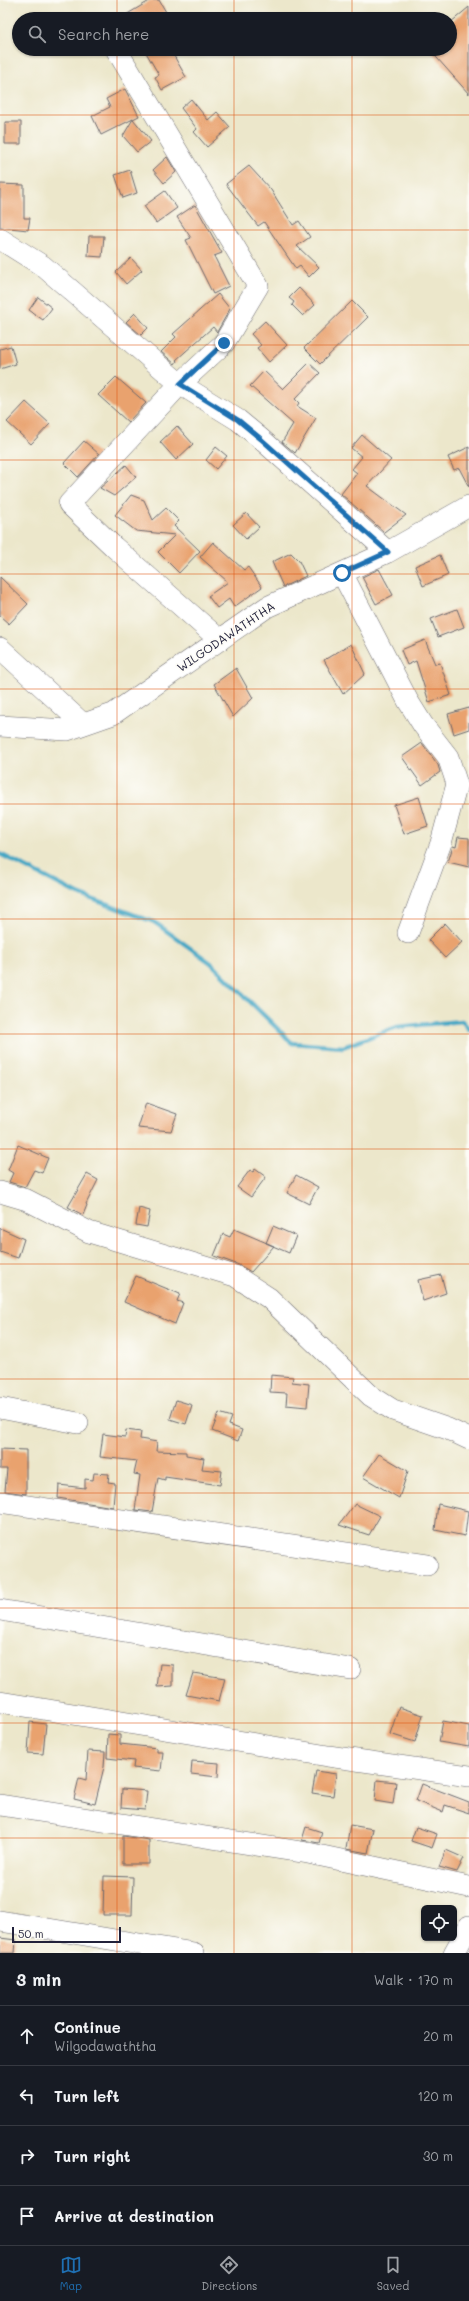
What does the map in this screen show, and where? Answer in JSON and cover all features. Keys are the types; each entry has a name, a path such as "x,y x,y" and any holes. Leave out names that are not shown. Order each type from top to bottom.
{"street":[{"path":"120,56 258,286 224,343 180,384 69,504 114,548 220,640"},
{"path":"0,239 43,266 180,384 238,420 388,552"},
{"name":"WILGODAWATHTHA","path":"0,726 66,730 113,714 267,607 388,552 469,506"},
{"path":"342,573 408,701 423,725 448,757 457,784 441,843 408,933"},
{"path":"0,648 83,724"},
{"path":"0,1192 27,1200 89,1232 234,1276 268,1298 371,1396 393,1410 448,1429 469,1439"},
{"path":"0,1408 78,1423"},
{"path":"0,1502 427,1566"},
{"path":"0,1610 350,1669"},
{"path":"0,1702 328,1756 469,1776"},
{"path":"0,1805 308,1853 469,1887"},
{"path":"0,1920 194,1953"},
{"path":"454,1953 469,1926"}],"building":[{"path":"151,0 159,0 166,12 131,12"},
{"path":"469,7 469,94 435,56 457,56 457,17"},
{"path":"148,56 174,56 186,77 162,90 155,77 159,75"},
{"path":"125,89 139,116 101,135 92,116 110,107 106,99"},
{"path":"191,99 208,120 217,112 230,127 207,147 194,132 197,129 181,108"},
{"path":"133,119 151,141 137,152 123,136"},
{"path":"5,122 21,122 21,144 5,144"},
{"path":"167,157 176,172 164,183 153,170"},
{"path":"249,166 271,190 293,225 299,221 310,237 297,246 319,267 309,277 300,266 296,269 264,222 258,226 226,184"},
{"path":"130,170 137,193 123,198 115,175"},
{"path":"0,184 24,185 24,218 30,218 28,230 0,227"},
{"path":"165,191 177,208 156,223 144,206"},
{"path":"195,205 222,253 214,256 229,286 213,294 186,240 191,238 177,217"},
{"path":"89,236 104,236 102,257 88,256"},
{"path":"131,258 142,270 126,284 116,272"},
{"path":"299,288 315,305 303,316 292,305 294,302 289,298"},
{"path":"218,294 230,309 217,332 213,327 176,360 177,361 175,364 161,352 176,337 173,334"},
{"path":"38,297 52,308 43,320 29,310"},
{"path":"352,301 368,317 320,364 304,348"},
{"path":"135,313 148,328 141,335 126,322"},
{"path":"265,321 287,345 269,362 257,348 261,345 251,334"},
{"path":"11,346 16,364 0,369 0,349"},
{"path":"309,363 320,373 295,399 299,403 297,406 316,418 295,453 282,442 293,424 250,386 264,371 283,389"},
{"path":"116,377 146,403 128,422 98,395"},
{"path":"26,402 50,424 31,444 7,422"},
{"path":"177,426 193,444 176,460 160,442"},
{"path":"362,435 391,460 367,486 406,515 384,532 341,494 357,473 352,469 362,457 351,448"},
{"path":"84,441 99,454 78,477 64,463"},
{"path":"216,447 227,456 216,469 206,460"},
{"path":"469,447 469,487 459,468 454,470 448,457"},
{"path":"126,465 136,477 114,496 100,488"},
{"path":"131,495 144,500 153,520 166,508 179,521 174,526 200,551 179,573 158,552 175,535 136,531 115,515"},
{"path":"246,513 259,527 246,539 233,525"},
{"path":"213,542 244,570 248,567 262,587 234,607 229,599 217,608 208,596 228,582 200,557"},
{"path":"291,553 299,561 306,576 283,587 272,562"},
{"path":"440,555 448,575 423,586 415,566"},
{"path":"379,569 393,595 376,604 362,577"},
{"path":"0,577 28,604 9,624 0,616"},
{"path":"457,609 464,627 438,637 431,619"},
{"path":"425,640 435,664 440,663 451,695 429,702 416,661 407,665 401,650"},
{"path":"351,644 365,674 343,694 324,660"},
{"path":"236,668 253,698 233,717 214,684"},
{"path":"469,708 469,729 454,734 448,714"},
{"path":"422,743 438,765 440,772 422,785 402,757"},
{"path":"419,797 428,826 404,834 394,805"},
{"path":"458,837 469,838 469,867 448,862 453,846 456,847"},
{"path":"445,923 462,942 445,958 428,940"},
{"path":"146,1103 177,1114 171,1131 138,1128"},
{"path":"18,1145 48,1158 42,1173 34,1170 25,1187 9,1182 13,1173 8,1170"},
{"path":"255,1169 266,1177 251,1197 237,1187 250,1170 253,1172"},
{"path":"87,1174 98,1180 86,1204 87,1205 83,1215 68,1207"},
{"path":"296,1175 318,1187 309,1204 287,1193"},
{"path":"139,1208 150,1211 147,1227 136,1225"},
{"path":"273,1226 296,1236 289,1253 266,1243"},
{"path":"0,1228 24,1239 18,1258 0,1252"},
{"path":"234,1229 274,1246 251,1272 239,1265 214,1256 223,1234 230,1237"},
{"path":"441,1275 446,1293 423,1301 418,1280"},
{"path":"136,1276 180,1294 177,1301 183,1303 175,1324 124,1302"},
{"path":"271,1375 293,1377 292,1382 309,1384 307,1407 286,1405 287,1393 270,1392"},
{"path":"176,1400 192,1405 186,1424 170,1419"},
{"path":"219,1413 232,1417 229,1425 242,1430 238,1441 212,1431"},
{"path":"126,1430 141,1432 140,1439 157,1442 156,1451 186,1452 186,1455 204,1458 202,1469 222,1471 220,1485 165,1477 165,1480 158,1478 152,1512 135,1510 140,1475 134,1474 137,1461 100,1457 103,1434 125,1437"},
{"path":"0,1449 26,1450 26,1494 5,1491 7,1469 0,1469"},
{"path":"379,1454 408,1471 399,1498 363,1477"},
{"path":"94,1473 109,1474 108,1482 115,1483 113,1507 58,1498 59,1485 85,1488 85,1479 93,1480"},
{"path":"355,1504 380,1516 369,1535 339,1525"},
{"path":"438,1504 468,1511 465,1536 435,1530"},
{"path":"160,1664 173,1665 173,1686 157,1687"},
{"path":"193,1673 225,1678 219,1701 186,1695"},
{"path":"399,1707 423,1715 415,1742 390,1734"},
{"path":"443,1721 469,1726 469,1747 439,1742"},
{"path":"30,1722 46,1724 43,1754 28,1753"},
{"path":"108,1734 120,1735 120,1744 157,1748 157,1752 163,1752 161,1771 133,1768 134,1761 107,1758"},
{"path":"88,1751 105,1752 104,1767 95,1804 74,1799 79,1778 86,1780"},
{"path":"192,1761 219,1763 218,1777 191,1774"},
{"path":"316,1771 336,1774 333,1796 312,1793"},
{"path":"377,1780 396,1782 393,1804 375,1801"},
{"path":"422,1784 469,1802 469,1813 445,1805 443,1812 416,1801"},
{"path":"122,1789 147,1791 145,1810 121,1808"},
{"path":"350,1825 373,1829 368,1853 346,1849"},
{"path":"306,1827 322,1832 319,1843 302,1840"},
{"path":"416,1827 437,1834 432,1848 411,1841"},
{"path":"123,1836 149,1840 149,1864 123,1864"},
{"path":"446,1850 464,1858 457,1872 439,1867"},
{"path":"104,1876 133,1877 132,1915 103,1915"},
{"path":"0,1938 16,1940 15,1953 0,1953"}],"waterway":[{"path":"0,854 78,894 154,922 211,963 292,1043 343,1047 397,1027 462,1021 469,1029"}],"route":[{"path":"224,343 180,384 238,420 388,552 342,573"}]}
